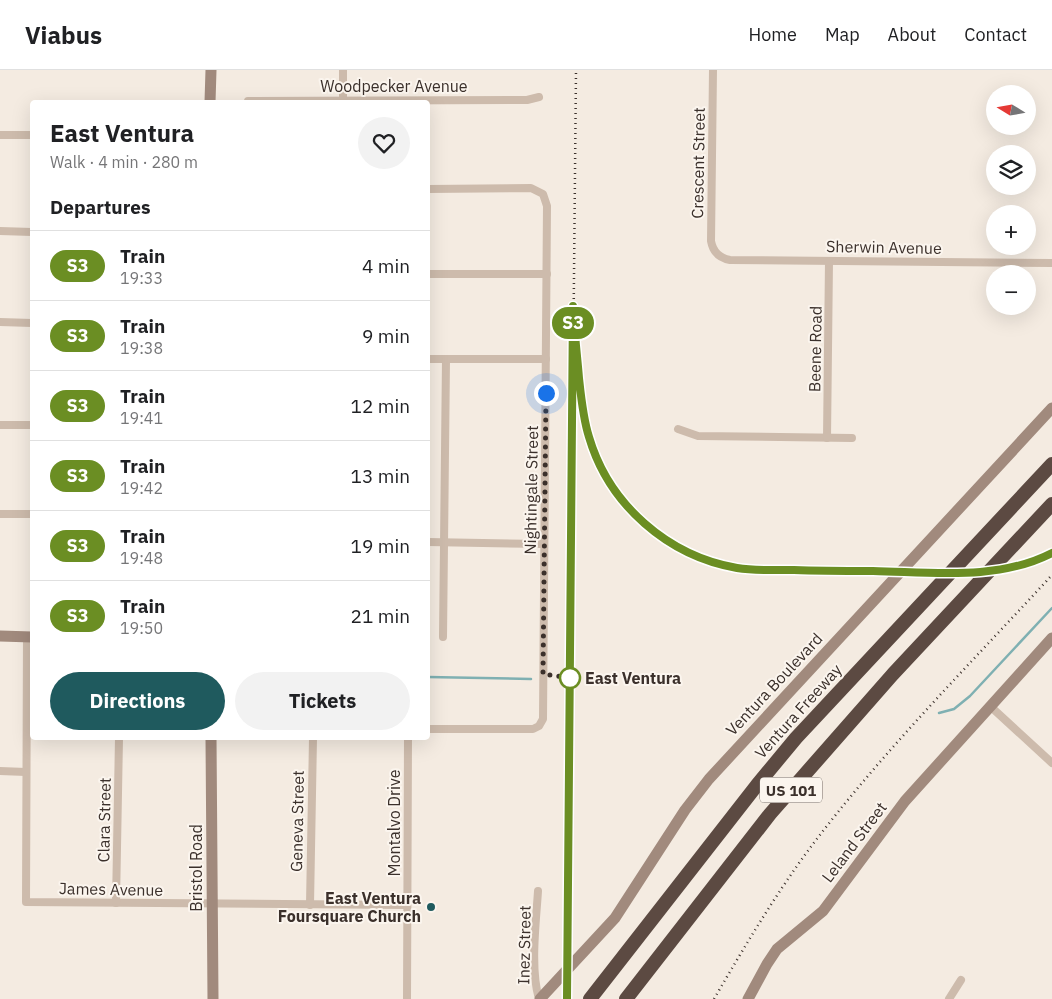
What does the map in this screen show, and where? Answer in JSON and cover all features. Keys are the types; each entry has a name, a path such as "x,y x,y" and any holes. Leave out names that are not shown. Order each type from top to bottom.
{"highway":[{"name":"Ventura Freeway","path":"590,999 757,784 796,738 1052,464"},
{"name":"US 101","path":"626,999 770,814 893,674 1052,504"}],"street":[{"path":"210,70 210,100"},
{"path":"343,70 343,100"},
{"name":"Crescent Street","path":"713,70 711,241 718,255"},
{"name":"Woodpecker Avenue","path":"430,101 527,100 539,97"},
{"path":"0,135 30,135"},
{"name":"Nightingale Street","path":"430,189 531,188 543,194 547,206 542,719 539,726 533,729 430,729"},
{"path":"0,231 30,232"},
{"name":"Sherwin Avenue","path":"718,255 730,260 1052,263"},
{"name":"Beene Road","path":"827,438 829,261"},
{"path":"430,274 546,274"},
{"path":"0,322 30,322"},
{"path":"430,360 546,358"},
{"path":"443,637 446,360"},
{"name":"Ventura Boulevard","path":"540,999 615,918 685,810 709,779 1052,408"},
{"path":"0,425 30,425"},
{"path":"678,429 698,436 852,438"},
{"path":"0,514 30,514"},
{"path":"430,542 544,544"},
{"path":"0,636 30,637 30,725 26,772 0,771"},
{"name":"Leland Street","path":"748,999 777,950 823,911 905,801 1052,638"},
{"path":"990,706 1052,763"},
{"name":"Clara Street","path":"116,903 119,740"},
{"name":"Bristol Road","path":"211,740 213,999"},
{"name":"Geneva Street","path":"310,905 313,740"},
{"name":"Montalvo Drive","path":"406,999 408,740"},
{"name":"James Avenue","path":"26,772 26,902 407,906"},
{"name":"Inez Street","path":"538,890 535,947 536,988 540,999"},
{"path":"949,999 961,980"}],"waterway":[{"path":"939,713 954,709 970,696 1052,608"},
{"path":"430,677 531,679"}],"railway":[{"path":"567,999 576,70"},
{"path":"578,368 583,413 589,439 600,466 616,491 634,513 656,532 680,547 706,559 734,567 763,570 974,572 1014,566 1052,553"},
{"path":"714,999 775,898 816,840 872,771 1052,575"}],"train":[{"name":"S3","path":"567,999 573,306 574,332 583,408 589,439 599,465 614,490 636,516 661,537 680,548 709,561 753,570 969,572 1005,569 1052,553"}],"place":[{"name":"East Ventura","path":"570,678"},
{"name":"East Ventura Foursquare Church","path":"431,907"}],"route":[{"path":"546,393 543,674 570,678"}]}
